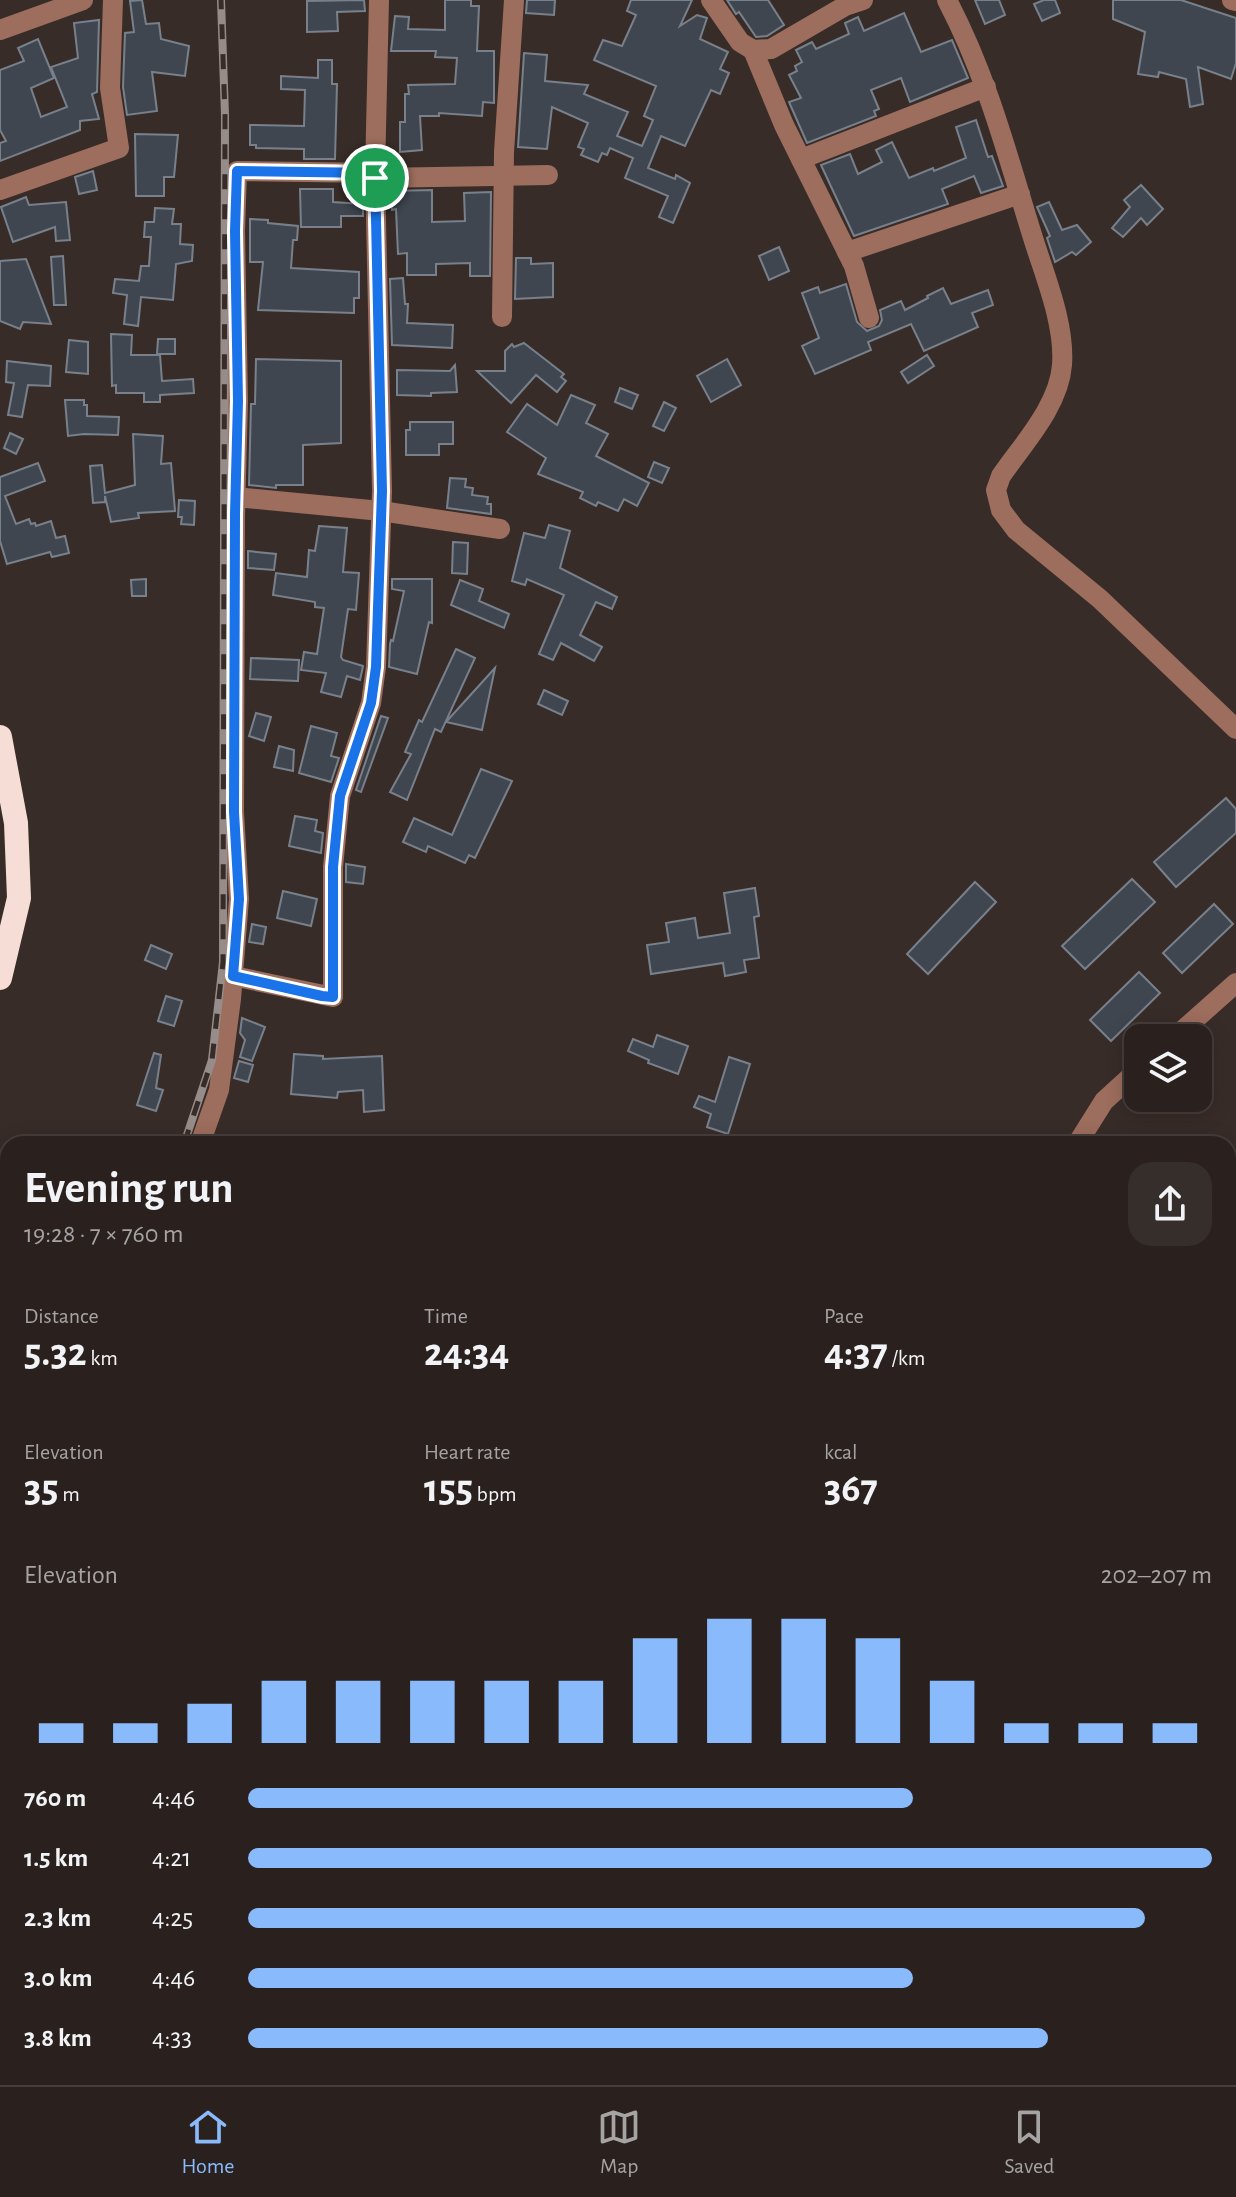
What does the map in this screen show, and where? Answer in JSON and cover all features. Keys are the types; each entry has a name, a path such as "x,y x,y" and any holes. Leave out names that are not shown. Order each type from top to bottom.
{"highway":[{"path":"0,737 16,823 19,898 0,978"}],"street":[{"path":"0,30 83,0"},
{"path":"0,190 119,148 110,88 113,0"},
{"path":"233,976 333,997 333,867 340,796 371,703 374,679 381,511 375,176 379,0"},
{"path":"502,317 514,0"},
{"path":"711,0 740,42 753,50 801,159 854,266 869,318"},
{"path":"753,50 771,49 845,6 863,0"},
{"path":"947,0 986,87 1051,289 1062,366 1053,397 1001,476 996,490 1001,510 1016,530 1100,599 1236,729"},
{"path":"801,159 986,87"},
{"path":"203,1136 219,1090 239,899 234,812 237,171 375,176 548,175"},
{"path":"847,252 1020,194"},
{"path":"235,497 381,511 500,529"},
{"path":"1190,1024 1236,983"},
{"path":"1082,1136 1104,1101 1124,1083"}],"building":[{"path":"142,0 146,24 159,23 161,39 189,46 185,76 152,72 157,111 127,115 123,87 125,33 134,32 130,1"},
{"path":"364,0 365,11 337,12 338,31 307,32 307,1"},
{"path":"445,0 471,0 471,6 479,6 477,51 494,51 494,103 483,102 482,116 439,113 439,116 420,116 422,150 400,152 400,122 405,122 408,85 455,84 457,58 435,57 436,51 391,51 395,16 409,17 408,29 445,30"},
{"path":"527,0 555,0 554,15 526,13"},
{"path":"631,0 692,0 680,26 697,15 707,18 700,39 728,52 720,69 729,73 720,94 711,90 685,146 661,136 648,168 675,179 676,175 690,183 673,223 659,217 668,196 625,178 633,158 610,148 607,155 602,153 598,162 581,155 584,149 578,147 588,123 552,107 547,149 518,147 524,53 547,55 545,81 588,85 584,94 628,112 617,136 642,146 653,120 644,116 656,86 594,60 603,40 622,46 636,15 627,11"},
{"path":"727,0 768,0 784,25 767,36 756,37"},
{"path":"975,0 999,0 1005,15 985,24"},
{"path":"1055,0 1060,13 1042,21 1034,4"},
{"path":"1113,0 1181,0 1236,18 1236,63 1231,79 1198,67 1203,104 1190,107 1186,79 1159,72 1158,77 1138,74 1145,32 1113,19"},
{"path":"904,13 921,52 952,40 968,78 910,102 901,78 871,90 879,109 874,111 876,116 807,143 789,102 801,98 789,75 797,71 795,66 802,62 796,50 812,42 816,49 849,34 845,23 858,17 864,31"},
{"path":"99,20 97,92 92,94 99,119 80,121 80,130 0,161 0,143 6,141 0,130 0,70 24,61 18,48 38,39 54,78 31,88 41,117 67,107 51,67 78,58 74,23"},
{"path":"318,60 332,60 332,84 337,84 335,159 304,159 304,149 256,148 256,145 250,145 250,125 304,126 305,90 281,89 281,76 318,78"},
{"path":"976,120 988,157 992,156 1003,186 981,193 974,176 942,189 948,204 854,236 821,165 850,154 858,174 882,162 876,150 892,142 909,178 933,168 934,171 966,158 956,127"},
{"path":"135,134 178,135 174,177 164,177 164,196 136,196"},
{"path":"93,171 97,190 79,194 75,177"},
{"path":"1141,185 1163,209 1147,225 1141,218 1123,237 1112,228 1130,207 1124,200"},
{"path":"300,189 333,189 333,202 363,204 363,216 341,216 341,227 301,227"},
{"path":"432,190 432,222 465,221 464,193 491,192 490,276 470,276 470,263 436,264 436,275 407,275 407,253 398,254 396,209 392,210 391,191"},
{"path":"26,197 29,205 66,202 70,240 56,241 55,227 13,242 1,207"},
{"path":"1049,202 1062,230 1077,225 1091,242 1076,255 1072,252 1055,262 1047,238 1050,236 1037,207"},
{"path":"155,208 174,209 172,224 181,224 180,244 193,245 192,261 176,264 173,300 141,297 138,326 124,324 127,295 113,293 115,279 139,281 141,266 149,266 151,237 144,237 145,222 154,222"},
{"path":"250,219 298,226 297,240 293,240 291,268 359,272 359,298 354,298 354,313 258,310 263,262 250,262"},
{"path":"779,247 789,271 769,280 759,256"},
{"path":"63,256 66,305 54,305 51,257"},
{"path":"516,258 531,258 531,264 553,263 553,297 515,299"},
{"path":"26,259 51,324 23,322 20,329 0,321 0,261"},
{"path":"403,278 405,304 408,304 407,323 453,325 452,348 392,345 390,279"},
{"path":"846,284 857,322 867,331 879,326 882,320 880,310 901,301 905,310 943,288 951,304 988,290 993,305 972,313 978,327 924,351 911,324 868,342 871,350 815,374 802,346 819,338 802,293 818,287 820,293"},
{"path":"111,334 132,335 131,355 160,355 162,381 193,379 194,393 160,395 160,402 144,402 144,393 116,393 116,385 112,386"},
{"path":"158,339 175,339 175,354 157,354"},
{"path":"69,340 88,342 88,374 66,372"},
{"path":"524,343 564,374 561,377 566,381 557,392 536,375 511,403 477,371 505,371 505,351 512,344 514,347"},
{"path":"927,355 934,366 908,383 901,372"},
{"path":"256,359 341,361 341,443 303,445 303,485 276,485 276,488 249,485 251,404 255,404"},
{"path":"727,359 741,385 711,402 697,376"},
{"path":"7,361 51,366 50,386 28,385 22,417 8,415 14,383 6,382"},
{"path":"455,365 457,392 431,393 431,396 397,395 397,370 450,371"},
{"path":"620,388 638,395 632,409 615,402"},
{"path":"571,395 595,405 586,423 608,434 596,456 649,483 637,506 624,499 618,511 580,498 583,492 538,474 546,458 507,432 527,404 557,425"},
{"path":"65,400 84,400 87,416 119,417 118,435 68,436"},
{"path":"664,402 676,408 664,431 653,426"},
{"path":"410,422 453,422 453,444 439,444 439,455 406,455 406,430 410,430"},
{"path":"10,433 23,439 16,454 4,448"},
{"path":"133,434 163,436 161,464 171,463 175,511 138,513 139,518 111,522 105,496 105,502 93,503 90,466 102,465 105,493 135,485"},
{"path":"654,462 669,468 662,483 648,477"},
{"path":"38,463 45,481 5,496 16,524 29,519 36,526 51,521 56,538 65,536 69,553 52,557 50,552 7,564 0,541 0,477"},
{"path":"450,478 466,479 465,487 473,488 472,495 488,497 491,514 447,508"},
{"path":"179,500 195,501 194,525 181,524 182,517 178,517"},
{"path":"549,525 570,531 560,568 617,597 612,609 596,602 580,635 602,647 594,661 561,643 553,660 539,654 564,595 527,579 525,585 512,581 524,533 545,538"},
{"path":"319,526 347,528 343,572 359,573 356,610 348,609 341,657 363,666 360,680 347,676 341,697 321,692 326,673 301,670 304,652 317,654 324,608 315,607 315,602 273,595 276,573 307,577 309,550 315,551"},
{"path":"453,542 468,543 467,574 452,573"},
{"path":"248,551 276,554 274,570 248,568"},
{"path":"146,579 146,596 132,596 131,580"},
{"path":"392,579 432,579 432,623 429,622 417,674 389,667 390,644 404,591 392,589"},
{"path":"460,580 483,589 479,601 509,614 504,628 451,605"},
{"path":"456,649 475,658 441,732 435,729 407,800 390,792 411,754 405,752 419,720 422,722"},
{"path":"251,658 299,660 298,681 250,679"},
{"path":"495,668 482,730 446,722"},
{"path":"544,690 568,701 562,715 538,704"},
{"path":"256,713 271,717 264,741 249,736"},
{"path":"381,716 388,718 361,792 356,790"},
{"path":"311,726 337,733 331,756 339,758 331,782 299,773"},
{"path":"279,746 294,750 293,771 274,767"},
{"path":"481,769 512,781 475,858 469,855 465,863 428,846 426,852 403,842 414,818 452,835"},
{"path":"1226,798 1236,809 1236,833 1176,887 1154,862"},
{"path":"295,816 317,820 315,831 323,833 321,853 289,846"},
{"path":"346,864 365,867 363,884 346,882"},
{"path":"1132,879 1155,902 1085,969 1062,946"},
{"path":"975,882 996,902 928,974 907,954"},
{"path":"755,888 759,916 754,917 759,958 744,960 746,972 725,976 723,963 651,974 647,945 669,942 666,923 695,918 698,938 730,933 724,893"},
{"path":"283,891 317,899 311,926 277,918"},
{"path":"1214,904 1233,924 1182,973 1163,953"},
{"path":"252,924 266,927 263,944 249,942"},
{"path":"151,945 172,954 166,969 145,960"},
{"path":"1139,972 1160,993 1128,1024 1124,1024 1124,1028 1111,1041 1090,1020"},
{"path":"166,996 182,1001 174,1026 158,1021"},
{"path":"242,1018 265,1027 252,1061 240,1057 245,1040 240,1033"},
{"path":"657,1035 688,1046 678,1074 648,1063 649,1060 628,1051 633,1039 653,1047"},
{"path":"154,1053 161,1055 156,1088 163,1090 156,1111 137,1105"},
{"path":"294,1054 323,1056 323,1059 382,1056 384,1110 364,1112 363,1090 338,1092 337,1098 291,1094"},
{"path":"729,1057 750,1064 728,1134 707,1127 711,1114 694,1107 699,1096 715,1102"},
{"path":"239,1061 253,1065 248,1082 234,1078"}],"railway":[{"path":"187,1136 212,1060 223,962 225,115 221,0"}],"route":[{"path":"237,171 375,173 375,178 382,491 376,667 371,703 340,796 333,867 333,997 233,976 239,899 234,812 237,171"}]}
